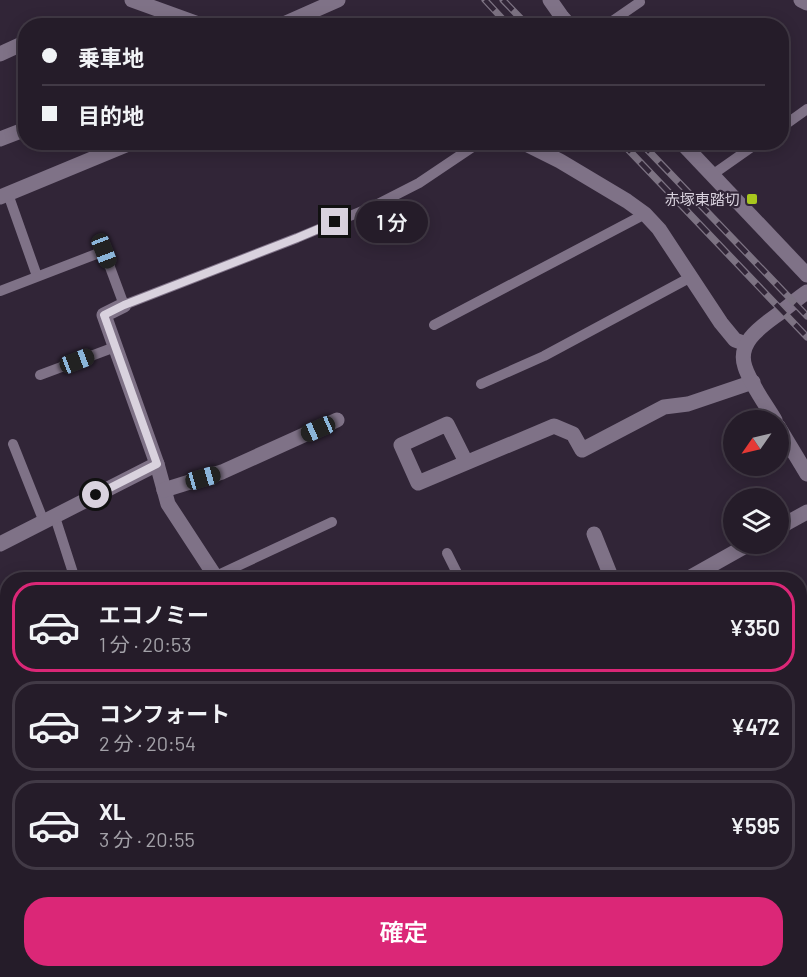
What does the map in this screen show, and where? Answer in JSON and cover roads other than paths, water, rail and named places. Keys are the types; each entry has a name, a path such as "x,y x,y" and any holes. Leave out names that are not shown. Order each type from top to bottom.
{"street":[{"path":"132,0 182,18"},
{"path":"297,18 338,0"},
{"path":"550,0 563,18"},
{"path":"801,0 807,3"},
{"path":"0,54 18,46"},
{"path":"0,139 18,132"},
{"path":"4,195 114,150"},
{"path":"537,150 627,201 645,214 659,229 728,332 735,340 746,344"},
{"path":"689,150 807,275"},
{"path":"769,410 744,366 743,353 746,344 764,323 807,292"},
{"path":"124,305 104,315 157,464 168,504 214,572"},
{"path":"466,462 554,426 573,434 582,450 664,407 688,404 753,382"},
{"path":"164,490 222,472 337,420"},
{"path":"789,444 807,474"},
{"path":"0,544 157,464"},
{"path":"789,522 807,512"},
{"path":"594,534 609,572"},
{"path":"699,572 731,554"}],"lane":[{"path":"617,18 640,3"},
{"path":"789,122 807,109"},
{"path":"0,291 104,251 124,305 374,206 418,183 468,150"},
{"path":"712,175 748,150"},
{"path":"4,195 37,276"},
{"path":"434,325 645,214"},
{"path":"481,384 543,356 691,277"},
{"path":"40,375 115,347"},
{"path":"13,444 50,519 72,572"},
{"path":"227,572 332,522"},
{"path":"447,553 456,572"}],"railway":[{"path":"485,0 502,18"},
{"path":"503,0 520,18"},
{"path":"629,150 807,337"},
{"path":"648,150 807,316"}],"place":[{"name":"赤塚東踏切","path":"752,199"}]}
